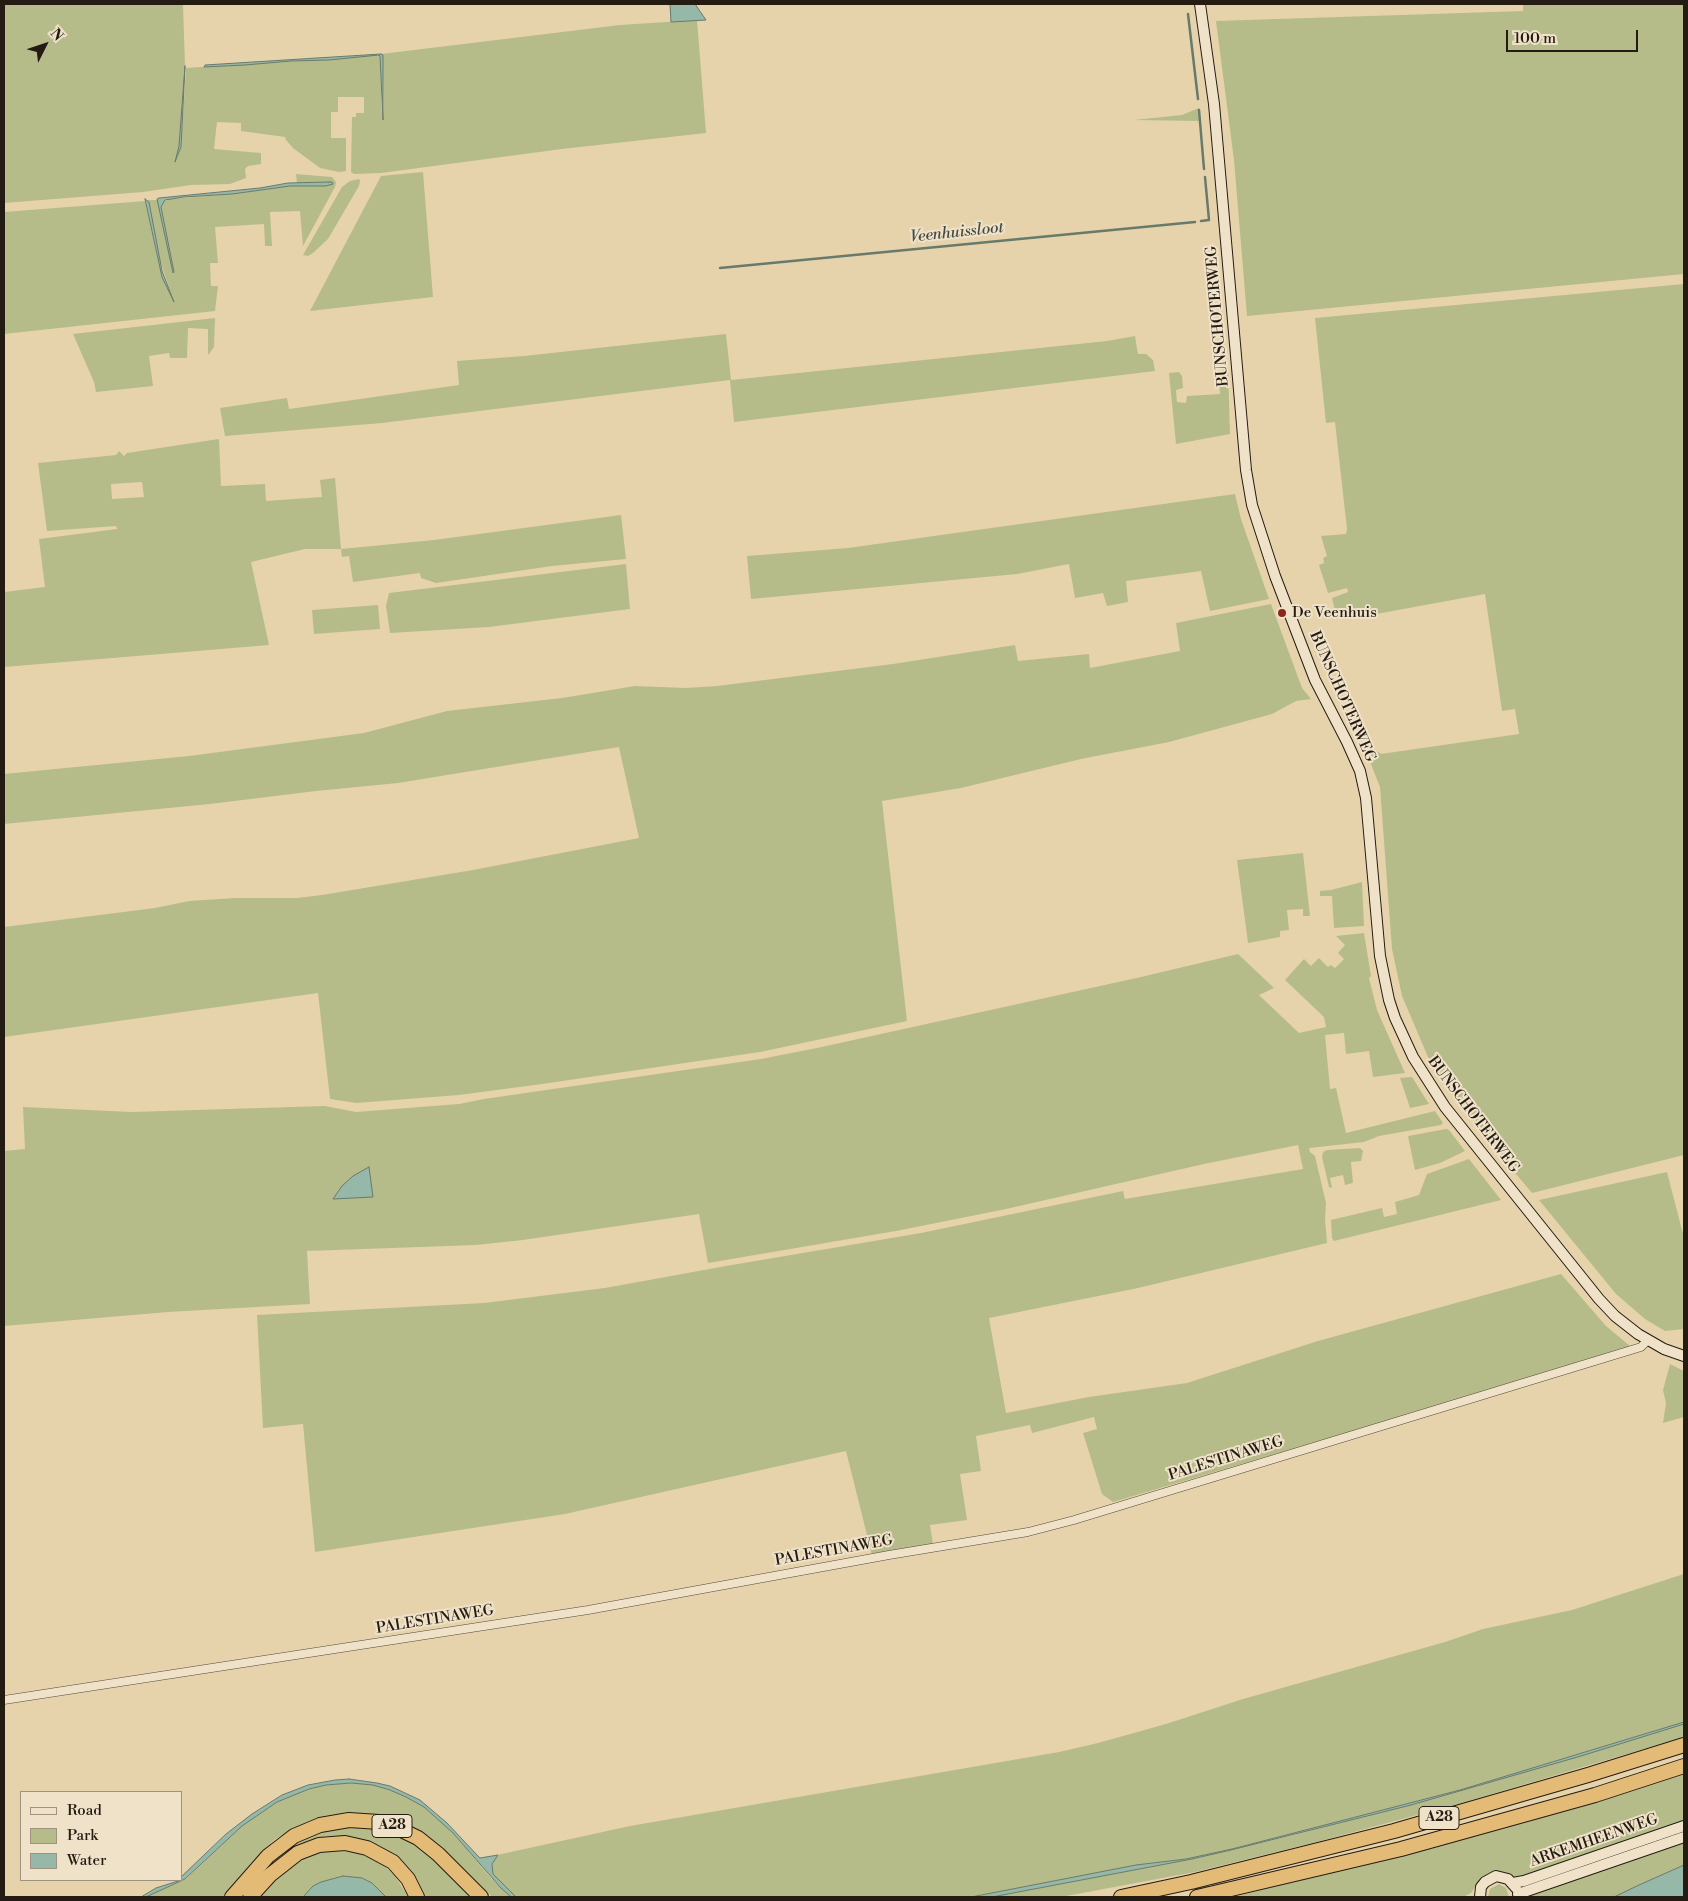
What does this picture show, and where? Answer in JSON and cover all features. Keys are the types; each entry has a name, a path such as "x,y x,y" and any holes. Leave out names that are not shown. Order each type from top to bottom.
{"highway":[{"name":"A28","path":"1120,1897 1191,1882 1394,1831 1684,1745"},
{"name":"A28","path":"1197,1897 1401,1849 1595,1794 1684,1766"},
{"name":"A28","path":"232,1897 268,1856 294,1836 320,1825 349,1820 379,1822 418,1838 438,1854 482,1897"},
{"name":"A28","path":"250,1897 270,1875 298,1853 319,1845 345,1843 367,1848 393,1862 408,1879 417,1897"}],"main road":[{"name":"BUNSCHOTERWEG","path":"1200,4 1214,104 1246,470 1252,505 1275,576 1315,680 1360,771 1366,798 1380,956 1394,1018 1413,1057 1432,1088 1462,1129 1599,1299 1623,1323 1647,1340 1684,1356"},
{"name":"ARKEMHEENWEG","path":"1513,1883 1524,1881 1684,1826"},
{"name":"ARKEMHEENWEG","path":"1518,1896 1684,1837"},
{"path":"1477,1896 1481,1887 1490,1878 1502,1877 1513,1883 1518,1896"}],"street":[{"name":"PALESTINAWEG","path":"4,1700 588,1610 889,1555 1028,1532 1074,1520 1641,1347 1647,1340"}],"green space":[{"path":"4,4 183,4 185,66 179,146 176,161 181,147 186,68 379,55 382,119 384,112 383,55 381,54 620,25 697,20 706,133 562,149 381,173 354,174 351,172 352,117 356,117 356,113 364,113 364,97 338,97 338,112 331,112 331,138 346,138 346,171 339,172 320,168 293,148 285,137 241,131 241,123 217,122 214,149 261,153 261,164 248,166 245,169 246,178 230,184 191,185 143,192 4,203"},
{"path":"1523,4 1684,4 1684,274 1247,316 1234,160 1216,21 1523,11"},
{"path":"1199,108 1201,121 1134,120 1182,115"},
{"path":"423,172 433,297 310,311 381,176"},
{"path":"296,174 332,177 336,182 303,246 300,211 270,212 272,246 265,246 264,224 215,227 218,263 210,263 211,286 218,286 215,311 4,334 4,212 145,201 162,277 174,302 159,258 148,200 158,200 173,273 161,207 163,202 171,199 232,194 290,186 331,185 329,182 297,183"},
{"path":"359,179 359,186 328,239 313,253 308,256 303,255 342,187 350,181"},
{"path":"1684,284 1684,1155 1532,1193 1490,1143 1428,1057 1402,996 1392,949 1380,787 1365,749 1371,747 1381,754 1519,734 1515,709 1502,711 1485,594 1360,617 1348,616 1337,619 1332,598 1348,592 1347,588 1328,593 1319,565 1324,563 1323,558 1327,556 1321,536 1346,534 1347,529 1335,422 1326,423 1315,318"},
{"path":"215,318 214,347 208,355 208,329 188,328 187,358 170,358 169,353 149,356 153,386 96,392 94,382 73,334"},
{"path":"726,334 731,380 1107,341 1135,336 1138,354 1146,354 1153,360 1155,371 734,422 730,380 382,423 225,436 220,408 287,398 289,409 459,385 457,361 524,356"},
{"path":"1224,367 1228,367 1230,434 1176,444 1169,373 1179,372 1182,376 1183,388 1176,390 1177,402 1186,403 1187,396 1220,394 1219,377"},
{"path":"219,439 221,486 265,484 266,501 322,497 320,480 335,478 341,549 305,549 251,562 269,645 4,667 4,592 45,587 39,539 117,529 116,526 47,531 38,463 116,455 119,451 124,456 127,453","holes":["142,482 144,497 112,499 111,484"]},
{"path":"1235,494 1241,519 1269,599 1210,611 1201,571 1126,581 1128,602 1107,606 1103,593 1075,598 1069,564 1017,574 751,599 747,556 848,548"},
{"path":"621,515 626,559 552,566 436,583 421,578 420,573 353,582 349,556 342,557 341,549 434,540"},
{"path":"626,564 630,609 489,627 390,633 386,606 389,593"},
{"path":"1271,604 1302,688 1311,699 1296,701 1272,714 1169,742 1081,759 961,788 882,801 907,1021 760,1052 459,1095 356,1103 330,1099 318,993 4,1037 4,927 155,908 189,901 235,898 297,898 322,895 473,870 639,838 619,747 398,783 4,824 4,774 189,756 364,733 447,711 562,698 635,686 686,688 717,686 893,664 1015,645 1018,661 1089,654 1090,668 1180,651 1176,623"},
{"path":"378,605 380,629 314,634 312,610"},
{"path":"1303,853 1310,916 1303,916 1303,909 1287,910 1289,930 1280,931 1280,937 1248,943 1237,860"},
{"path":"1362,882 1364,926 1334,928 1332,896 1320,896 1320,891"},
{"path":"1364,933 1371,976 1369,978 1377,1010 1405,1073 1373,1077 1369,1051 1346,1054 1344,1033 1325,1035 1330,1089 1336,1088 1346,1133 1435,1111 1443,1123 1441,1125 1379,1136 1364,1142 1309,1148 1310,1152 1315,1156 1326,1203 1327,1243 1138,1288 989,1318 1006,1413 1089,1397 1187,1383 1318,1341 1561,1274 1606,1326 1630,1346 1113,1502 1102,1494 1083,1433 1097,1429 1094,1417 1032,1433 1030,1425 976,1436 981,1471 960,1474 967,1520 930,1525 933,1544 872,1555 846,1451 565,1514 315,1552 303,1424 263,1428 257,1315 484,1303 605,1288 921,1233 1123,1191 1125,1199 1303,1169 1298,1145 896,1231 708,1263 699,1214 523,1240 476,1245 307,1251 310,1304 168,1312 4,1326 4,1151 25,1149 23,1107 132,1112 325,1106 356,1112 459,1104 761,1059 1141,977 1238,954 1274,988 1259,995 1299,1033 1326,1027 1324,1017 1285,980 1304,959 1311,966 1319,958 1328,967 1331,965 1335,968 1344,959 1338,953 1345,945 1336,936"},
{"path":"1412,1077 1429,1104 1410,1108 1400,1078"},
{"path":"1449,1130 1465,1151 1440,1163 1415,1170 1408,1136"},
{"path":"1360,1148 1363,1151 1361,1161 1351,1162 1353,1183 1345,1185 1343,1175 1330,1178 1332,1188 1329,1187 1322,1157 1323,1152 1327,1150"},
{"path":"1469,1159 1501,1200 1334,1241 1332,1238 1331,1220 1382,1208 1384,1217 1397,1214 1395,1202 1419,1195 1427,1174"},
{"path":"1667,1172 1684,1238 1684,1329 1665,1331 1645,1319 1616,1294 1539,1200"},
{"path":"1670,1364 1684,1371 1684,1417 1663,1423 1666,1403 1663,1390"},
{"path":"1684,1574 1684,1722 1460,1790 1232,1849 1186,1859 1136,1865 971,1897 516,1897 493,1875 493,1861 497,1855 630,1826 1059,1752 1098,1743 1166,1724 1243,1699 1445,1642 1483,1629 1572,1610"},
{"path":"1684,1724 1684,1737 1462,1803 1313,1843 1195,1872 1061,1897 992,1897 1192,1859 1290,1836 1459,1791"},
{"path":"1684,1773 1684,1823 1518,1878 1504,1872 1489,1873 1481,1879 1471,1893 1463,1897 1234,1897 1469,1837"},
{"path":"351,1783 373,1785 390,1790 424,1807 453,1833 491,1878 511,1897 492,1897 443,1848 409,1825 380,1815 349,1812 318,1817 274,1840 251,1863 224,1897 146,1897 186,1879 242,1826 277,1802 309,1789 326,1785"},
{"path":"378,1825 416,1841 477,1897 421,1897 409,1875 343,1840 328,1836 296,1846 284,1853 265,1870 281,1849 321,1828"},
{"path":"1684,1841 1684,1865 1614,1897 1524,1897"},
{"path":"343,1851 362,1854 380,1862 394,1875 409,1897 386,1897 372,1883 362,1878 313,1886 303,1897 260,1897 283,1873 305,1858 323,1852"},
{"path":"1499,1884 1506,1888 1509,1897 1488,1897 1490,1889"}],"water":[{"path":"670,4 695,4 706,20 671,22"},
{"path":"381,54 383,55 383,120 379,55 329,60 204,67 205,65"},
{"path":"185,66 181,147 175,162 179,146"},
{"path":"332,182 333,184 326,186 290,186 165,200 161,207 173,273 157,199 260,188 288,183"},
{"path":"145,199 149,202 162,271 174,302 162,277"},
{"path":"369,1167 373,1197 333,1199 342,1186 353,1176"},
{"path":"1684,1722 1684,1724 1581,1756 1411,1805 1231,1850 1192,1859 992,1897 971,1897 1136,1865 1186,1859 1232,1849 1460,1790"},
{"path":"349,1779 390,1786 420,1800 447,1823 480,1858 498,1855 492,1864 493,1874 516,1897 511,1897 501,1888 453,1833 424,1807 390,1790 373,1785 351,1783 326,1785 309,1789 277,1802 242,1826 182,1880 182,1876 226,1834 252,1814 282,1795 308,1785"},
{"path":"1684,1865 1684,1897 1614,1897 1639,1885"},
{"path":"343,1876 362,1878 372,1883 386,1897 303,1897 313,1886"},
{"path":"181,1881 146,1897 141,1897 156,1888"}],"waterway":[{"name":"Veenhuissloot","path":"1188,14 1198,99"},
{"name":"Veenhuissloot","path":"1199,110 1204,169"},
{"name":"Veenhuissloot","path":"1201,221 1209,220 1205,177"},
{"name":"Veenhuissloot","path":"720,268 1195,222"}],"place":[{"name":"De Veenhuis","path":"1282,613"}]}
